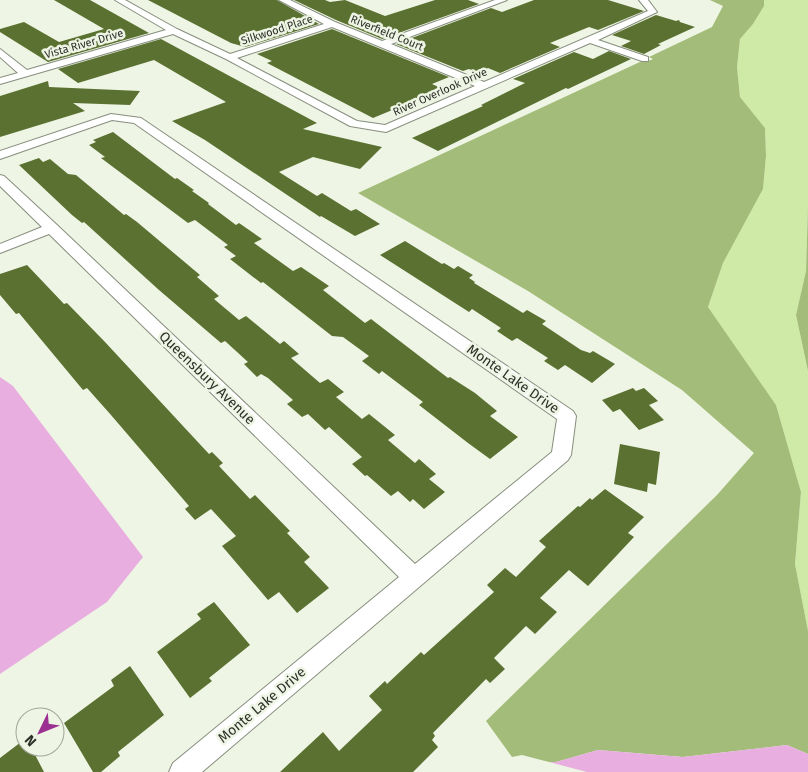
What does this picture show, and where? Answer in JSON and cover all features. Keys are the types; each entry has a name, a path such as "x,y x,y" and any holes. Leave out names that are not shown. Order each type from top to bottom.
{"street":[{"name":"River Overlook Drive","path":"119,0 174,31 229,57 354,124 386,129 653,12 643,0"},
{"name":"Riverfield Court","path":"283,0 332,24 484,86"},
{"path":"383,44 503,0"},
{"name":"Silkwood Place","path":"229,57 332,24"},
{"name":"Vista River Drive","path":"0,81 174,31"},
{"path":"590,40 645,59"},
{"path":"0,52 26,74"},
{"name":"Monte Lake Drive","path":"0,155 111,117 137,120 567,416 561,456 182,772"},
{"name":"Queensbury Avenue","path":"0,179 414,577"},
{"path":"0,249 52,228"}],"green space":[{"path":"710,0 764,0 764,6 753,24 740,39 737,67 740,97 765,128 766,156 763,189 723,263 708,307 776,405 801,492 795,564 808,631 808,754 787,745 683,757 598,750 556,762 522,755 512,757 486,721 717,495 754,453 682,390 528,291 358,193 642,61 646,62 653,59 649,57 712,27 723,6"},
{"path":"764,0 808,0 808,207 806,271 796,315 808,371 808,631 795,564 801,492 776,405 708,307 723,263 763,189 766,156 765,128 740,97 737,67 740,39 753,24 764,6"},
{"path":"808,207 808,371 796,315 806,271"}],"shaded area":[{"path":"0,377 13,386 143,557 107,602 0,674"},
{"path":"787,745 808,754 808,772 587,772 549,762 556,762 598,750 683,757"}],"building":[{"path":"54,0 90,0 149,33 48,62 0,32 0,29 24,22 59,42 104,29"},
{"path":"148,0 277,0 319,24 245,47 231,43"},
{"path":"294,0 325,0 330,2 345,0 385,16 435,0 468,0 479,4 382,39"},
{"path":"534,0 608,0 644,11 598,30 589,27 550,43 560,47 500,73 488,68 478,73 469,69 463,71 396,44 491,8 502,12"},
{"path":"656,15 676,21 679,20 695,27 658,44 661,45 644,54 621,46 631,41 612,35"},
{"path":"332,29 449,77 432,84 443,89 373,118 267,63 272,61 257,54"},
{"path":"161,39 317,123 303,129 382,147 360,169 313,157 279,172 317,196 322,193 351,211 356,209 380,224 355,236 320,217 205,140 172,121 226,102 154,60 78,83 58,69"},
{"path":"609,51 631,59 568,89 566,88 438,151 412,138 483,106 481,105 525,83 513,79 574,52 593,59"},
{"path":"48,81 49,87 140,91 130,105 73,103 85,111 0,137 0,96"},
{"path":"113,132 175,179 177,178 194,190 192,191 236,225 239,223 262,239 254,243 293,271 301,267 329,286 323,290 365,323 371,319 448,378 450,377 475,393 497,411 490,416 518,437 490,459 468,443 419,405 423,402 382,371 379,374 362,361 369,356 343,337 332,336 263,282 261,283 230,259 236,256 224,247 228,245 195,220 188,223 101,158 105,157 89,145 96,142 93,140"},
{"path":"39,158 43,162 50,159 68,174 76,175 124,215 126,214 137,222 200,275 197,277 219,296 214,299 239,320 246,316 280,344 284,341 299,354 291,358 320,383 328,379 344,392 336,397 362,419 369,414 395,435 388,440 415,463 419,459 436,474 429,479 445,492 424,509 413,499 410,502 398,491 391,496 367,475 365,476 352,464 362,457 329,427 325,430 308,414 302,417 287,404 293,400 268,378 261,374 257,377 244,364 248,362 225,341 221,343 84,222 82,223 72,215 19,165"},
{"path":"405,241 442,264 444,263 454,269 458,266 473,275 469,278 474,283 523,313 527,310 546,321 542,324 581,350 590,353 593,351 615,364 592,383 565,365 558,370 544,361 548,358 517,338 512,341 497,331 501,328 472,309 469,312 380,255"},
{"path":"27,265 64,304 67,303 105,342 209,454 212,452 223,463 219,466 250,499 255,495 290,531 287,533 310,557 304,562 329,588 297,613 279,592 268,600 222,546 236,536 211,509 195,520 185,509 189,506 111,415 87,388 83,390 19,313 16,314 0,295 0,274"},
{"path":"633,388 636,391 644,388 658,401 649,405 664,420 639,430 620,409 613,412 602,400"},
{"path":"620,444 660,452 656,485 648,483 647,492 614,484"},
{"path":"605,489 644,517 628,533 634,537 588,586 569,570 540,598 557,612 535,634 526,626 494,658 505,669 490,683 486,679 433,733 435,736 432,740 438,747 413,772 280,772 323,732 339,751 382,710 369,696 385,681 387,684 421,652 424,655 494,592 487,585 505,568 516,577 546,547 539,541 578,506 580,507 590,498 592,500"},
{"path":"214,602 250,645 209,678 212,681 190,698 157,652 201,619 197,614"},
{"path":"130,666 164,715 118,752 120,756 101,772 93,772 65,722 114,686 111,680"},
{"path":"15,747 15,757 36,757 44,772 0,772 0,758"}]}
